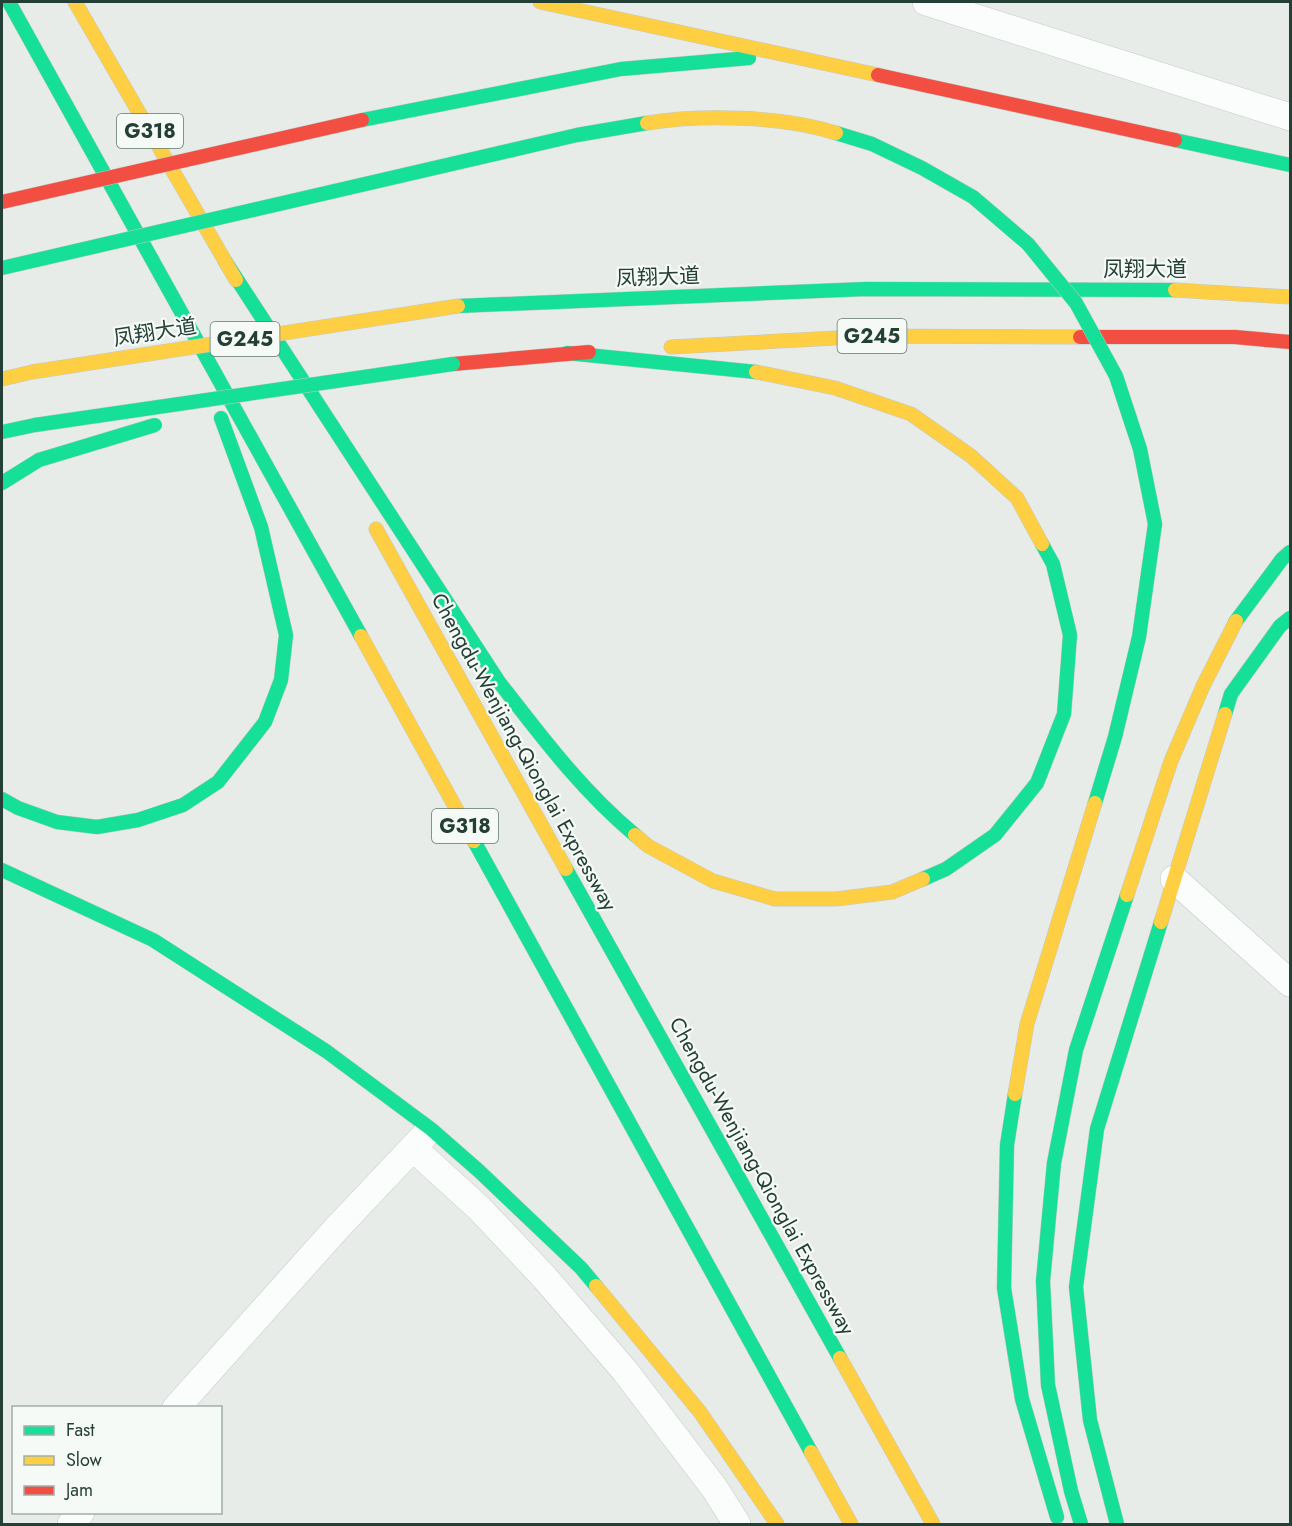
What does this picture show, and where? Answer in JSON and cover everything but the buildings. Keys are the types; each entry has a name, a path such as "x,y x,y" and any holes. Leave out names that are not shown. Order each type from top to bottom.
{"main road":[{"name":"G318","path":"9,2 851,1524"},
{"name":"G318","path":"75,2 331,449"},
{"path":"540,2 1290,165"},
{"path":"2,202 362,120 621,69 781,55"},
{"path":"23,56 80,127"},
{"path":"2,268 577,135 673,119 730,118 813,126 872,144 973,196 1028,244 1076,303 1116,376 1140,449 1155,524 1139,637 1129,681 1115,737 1027,1024 1007,1145 1004,1288 1022,1399 1060,1524"},
{"path":"225,261 499,682 550,748 607,812 648,846 713,881 775,899 836,899 892,892 946,868 995,835 1037,783 1064,714 1070,635 1053,564 1017,498 970,456 911,414 836,388 754,372 567,353"},
{"name":"凤翔大道","path":"2,379 32,372 459,306 866,289 1194,290 1290,297"},
{"path":"2,799 18,808 57,822 98,827 138,820 183,805 218,782 238,758 265,722 282,680 286,635 261,527 184,318"},
{"name":"G245","path":"2,432 35,425 453,364 567,353 872,336 1236,337 1290,342"},
{"path":"2,483 39,460 266,392"},
{"name":"Chengdu-Wenjiang-Qionglai Expressway","path":"372,522 933,1524"},
{"path":"1082,1524 1071,1491 1048,1385 1043,1281 1054,1163 1076,1050 1171,761 1203,686 1238,617 1282,559 1290,552"},
{"path":"1118,1524 1090,1420 1076,1287 1097,1129 1231,694 1280,626 1290,618"},
{"path":"2,870 153,940 326,1051 431,1129 479,1171 581,1268 700,1412 777,1524"}],"street":[{"path":"926,2 1290,117"},
{"path":"1174,879 1290,983"},
{"path":"177,1406 337,1228 431,1129"},
{"path":"413,1148 479,1208 552,1286 625,1371 715,1490 737,1524"}],"traffic: fast":[{"path":"9,2 361,636"},
{"path":"362,120 621,69 749,58"},
{"path":"2,268 577,135 647,123"},
{"path":"836,133 872,144 922,168 973,197 1028,244 1076,303 1116,376 1140,449 1155,524"},
{"path":"1175,140 1290,165"},
{"path":"225,261 499,682 580,781 635,835"},
{"path":"458,306 866,289 1175,290"},
{"path":"567,353 756,372"},
{"path":"35,425 453,364"},
{"path":"2,799 18,808 57,822 97,827 138,820 183,805 218,782 265,722 281,680 286,635 261,527 221,418"},
{"path":"2,432 35,425"},
{"path":"39,460 155,425"},
{"path":"2,483 39,460"},
{"path":"1095,803 1115,737 1139,637 1155,524"},
{"path":"923,879 946,869 995,835 1037,783 1064,714 1070,635 1053,564 1042,544"},
{"path":"1236,621 1282,559 1290,552"},
{"path":"1225,714 1231,694 1280,626 1290,618"},
{"path":"474,841 811,1452"},
{"path":"566,869 840,1358"},
{"path":"2,870 153,940 326,1051 431,1129 479,1171 581,1268 596,1286"},
{"path":"1081,1524 1071,1491 1048,1385 1043,1281 1054,1163 1076,1050 1127,895"},
{"path":"1117,1524 1090,1420 1076,1287 1097,1129 1161,922"},
{"path":"1015,1094 1007,1145 1004,1288 1022,1399 1057,1517"}],"traffic: slow":[{"path":"75,2 236,280"},
{"path":"540,2 878,75"},
{"path":"647,123 693,118 742,118 792,123 836,133"},
{"path":"1175,290 1290,297"},
{"path":"32,372 458,306"},
{"path":"671,347 872,336 1080,337"},
{"path":"2,379 32,372"},
{"path":"756,372 835,388 911,414 971,456 1017,498 1042,544"},
{"path":"376,529 566,869"},
{"path":"1127,895 1171,761 1203,686 1236,621"},
{"path":"361,636 474,841"},
{"path":"1161,922 1225,714"},
{"path":"1015,1094 1027,1024 1095,803"},
{"path":"635,835 648,846 713,881 775,899 836,899 892,892 923,879"},
{"path":"596,1286 700,1412 777,1524"},
{"path":"840,1358 933,1524"},
{"path":"811,1452 851,1524"}],"traffic: jam":[{"path":"878,75 1175,140"},
{"path":"2,202 362,120"},
{"path":"1080,337 1235,337 1290,342"},
{"path":"453,364 589,352"}]}
